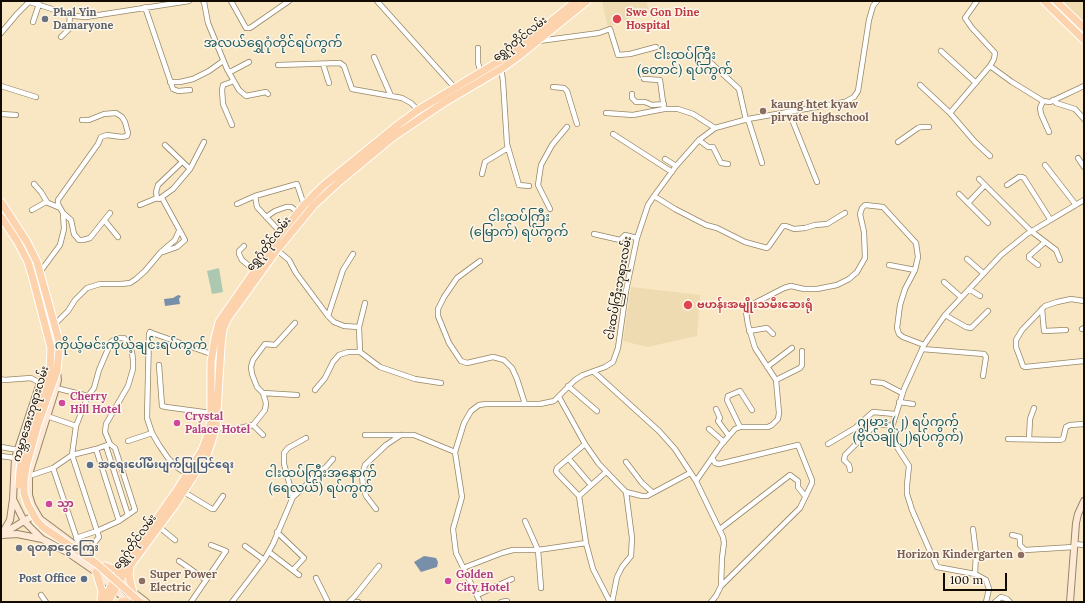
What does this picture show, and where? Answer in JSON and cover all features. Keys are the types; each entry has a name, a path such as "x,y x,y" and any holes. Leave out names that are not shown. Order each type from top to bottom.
{"main road":[{"name":"ရွှေဂုံတိုင်လမ်း","path":"128,563 159,527 184,492 207,455 216,428 220,357 224,329 228,318 277,250 283,236 298,212 324,185 363,152 418,110 481,73 500,65 511,54 576,1"},
{"name":"ရွှေဂုံတိုင်လမ်း","path":"108,602 119,577 187,474 208,437 211,413 212,355 219,322 254,270 283,236 340,180 393,137 537,41 587,1"},
{"path":"1044,1 1084,40"},
{"path":"1056,1 1084,28"},
{"path":"1060,17 1066,10"},
{"name":"ကမ္ဘာအေးဘုရားလမ်း","path":"2,205 27,242 35,257 55,324 59,350 26,467 24,493 28,505 37,521 44,528 97,564 140,602"},
{"name":"ကမ္ဘာအေးဘုရားလမ်း","path":"1,217 17,241 28,262 51,348 53,370 22,458 20,470 20,494 24,507 33,523 40,530 95,566 127,602"},
{"path":"17,241 27,242"},
{"path":"42,313 52,315"},
{"path":"1,535 10,520 13,499 15,458 43,376 53,370 58,380 29,476 29,495 37,514 45,524 105,566 146,602"},
{"path":"13,499 24,521 42,539"},
{"path":"1070,602 1076,523 1084,501"},
{"path":"1,535 37,514"},
{"path":"1,535 17,534 42,539"},
{"name":"ကမ္ဘာအေးဘုရားလမ်း","path":"42,539 67,552 96,572 127,602"},
{"path":"105,566 112,569 128,563 129,576 133,592"},
{"path":"96,572 102,591 102,602"},
{"name":"ရွှေဂုံတိုင်လမ်း","path":"102,602 113,588"}],"street":[{"path":"1,33 16,14 30,1 70,14 86,17 189,1"},
{"path":"203,1 208,23 239,90 246,96 266,92 268,94"},
{"path":"231,1 246,28 250,28 289,1"},
{"path":"377,1 455,88"},
{"name":"ငါးထပ်ကြီးဘုရားလမ်း","path":"559,397 568,386 583,375 594,372 613,362 637,238 648,205 676,166 699,140 715,128 747,119 845,102 852,99 856,94 869,20 873,6 877,1"},
{"path":"950,113 990,66 994,59 995,53 965,18 977,1"},
{"path":"33,22 39,4"},
{"path":"145,7 173,89 178,91 190,90"},
{"path":"61,37 69,29 70,14"},
{"path":"537,41 599,33 610,29 618,55 630,54 656,47"},
{"path":"478,48 478,63 481,73"},
{"path":"941,51 976,83"},
{"path":"374,57 391,96"},
{"path":"170,82 180,82 196,78 224,60"},
{"path":"229,71 232,71 249,62"},
{"path":"711,62 739,89 747,119 762,163"},
{"path":"278,65 340,63 343,65 352,89 402,98 412,103 418,110"},
{"path":"323,64 330,83"},
{"path":"500,65 508,148 519,185 529,186"},
{"path":"990,66 1012,82 1043,101 1050,102 1084,86"},
{"path":"232,125 223,104 222,90 223,85 234,80"},
{"path":"644,80 660,80 664,106"},
{"path":"920,85 950,113 975,142 990,156"},
{"path":"1,86 36,97"},
{"path":"554,87 564,88 567,91 577,124"},
{"path":"632,94 632,98 636,102 645,102 652,105 678,109 693,114 715,128"},
{"path":"1053,100 1056,103 1075,109 1084,119"},
{"path":"1043,101 1040,108 1041,114 1049,132"},
{"path":"606,113 632,115 664,106"},
{"path":"789,112 817,182"},
{"path":"82,120 89,120 104,114 116,113 122,117 125,122 128,136 122,137 107,135 101,137 98,144 58,200 58,204 71,220 74,234 79,240 90,238 110,213"},
{"path":"1,114 16,115"},
{"path":"898,142 918,128 924,126 929,127"},
{"path":"550,209 538,185 541,166 552,145 567,127"},
{"path":"612,134 672,172"},
{"path":"699,140 708,147 713,147 721,163 728,164"},
{"path":"140,205 160,198 173,189 190,169 204,142"},
{"path":"165,145 190,169"},
{"path":"482,174 485,162 508,148"},
{"path":"1078,158 1084,167"},
{"path":"665,159 676,166"},
{"path":"161,252 170,250 184,242 184,238 179,231 175,219 156,192 158,185 182,162"},
{"path":"1045,165 1076,205"},
{"path":"1007,185 1022,176 1050,219"},
{"path":"978,179 1031,232 1056,250 1060,260"},
{"path":"34,184 42,192 47,202 60,208"},
{"path":"237,204 255,196 297,184 304,205"},
{"path":"968,203 985,185"},
{"path":"959,194 988,223"},
{"path":"255,196 256,207 283,236"},
{"path":"654,196 706,225 717,228 745,242 767,248 783,226 805,228 827,224 844,213"},
{"path":"986,602 989,588 986,580 975,574 937,567 912,510 907,494 906,485 909,466 895,444 891,430 902,393 923,347 945,315 1001,255 1050,219 1084,200"},
{"path":"32,210 47,202"},
{"path":"696,481 735,429 740,427 768,427 778,419 779,413 776,380 755,348 749,331 746,312 753,304 784,288 791,286 804,289 818,289 844,283 858,272 865,258 864,232 860,214 865,204 883,207 913,239 917,247 918,257 915,270 905,289 900,305 897,328 899,334 923,347 984,354 986,357 983,376"},
{"path":"266,217 275,210 286,207 291,207 298,212"},
{"path":"40,272 60,245 64,229 63,212"},
{"path":"105,221 118,237"},
{"path":"55,324 87,288 100,284 130,283 145,271 161,252 175,240 179,231"},
{"path":"594,234 620,240 626,235 637,238"},
{"path":"1038,265 1029,258 1029,256 1045,242"},
{"path":"244,246 239,251 239,254 242,260 254,270"},
{"path":"277,250 290,260 296,273 334,322 344,326 359,327"},
{"path":"328,316 343,270 353,254"},
{"path":"967,259 983,273"},
{"path":"480,261 457,278 444,297 438,309 438,316 450,342 464,363 493,357 504,360 512,368 525,404"},
{"path":"889,265 915,270"},
{"path":"944,282 961,297"},
{"path":"969,289 980,296"},
{"path":"1084,301 1071,300 1048,305 1028,322 1016,340 1016,347 1024,367 1084,361"},
{"path":"360,352 359,327 365,303"},
{"path":"1042,309 1044,331 1066,330"},
{"path":"945,315 970,328 988,311"},
{"path":"216,428 236,429 252,425 265,410 266,403 263,393 257,386 252,374 251,367 253,360 265,344 275,345 295,323"},
{"path":"749,331 767,328 773,334"},
{"path":"187,474 178,468 168,458 152,433 147,418 150,332 220,357"},
{"path":"86,553 99,537 72,455 76,426 88,396 94,388 99,370 111,342 116,338 124,338 126,340 132,352 133,369 128,386 106,424 105,432 128,515"},
{"path":"767,367 792,348"},
{"path":"776,380 800,368 802,365 802,351"},
{"path":"315,390 325,378 333,362 339,355 348,352 360,352 380,367 415,379 441,383"},
{"path":"159,365 162,406 211,413"},
{"path":"594,372 659,431 675,449 696,481 723,537 724,543 721,586"},
{"path":"1,379 31,378 40,383"},
{"path":"874,382 883,384 902,393"},
{"path":"568,386 597,411"},
{"path":"56,388 88,396"},
{"path":"740,427 727,400 728,396 740,391 752,410"},
{"path":"263,393 298,395"},
{"path":"480,602 456,553 453,536 454,522 462,497 456,452 464,423 473,408 486,404 549,403 559,397 585,444 606,472 626,492 647,496 690,473"},
{"path":"899,402 913,404"},
{"path":"1029,439 1030,419 1034,408"},
{"path":"716,409 719,416 718,421 729,436"},
{"path":"828,444 855,428 873,412 895,414"},
{"path":"47,416 76,426"},
{"path":"850,470 849,465 844,460 845,456 874,426 879,424 892,426"},
{"path":"1008,439 1060,440 1064,439 1066,427 1070,424 1084,424"},
{"path":"252,425 263,435"},
{"path":"709,429 724,442"},
{"path":"128,441 152,433"},
{"path":"366,435 414,435 456,452"},
{"path":"376,509 366,496 363,486 362,475 365,465 386,445 401,435"},
{"path":"293,498 284,464 284,453 288,448 306,438"},
{"path":"585,444 557,468 556,471 579,496 586,543 593,569 611,602"},
{"path":"29,476 53,468 72,455 108,445 115,448 135,510 119,521 97,531 76,538"},
{"path":"711,602 721,586 800,508 812,483 798,445 719,464 715,463 712,458"},
{"path":"1,448 18,450"},
{"path":"96,449 119,521"},
{"path":"1,456 15,458"},
{"path":"232,602 264,560 293,498 333,459"},
{"path":"568,459 591,485"},
{"path":"626,462 642,483 652,492"},
{"path":"53,468 80,548"},
{"path":"579,496 606,472"},
{"path":"720,529 790,475 798,481 798,488 805,496"},
{"path":"184,492 212,510 223,496"},
{"path":"611,602 617,576 631,556 632,538 626,492"},
{"path":"525,521 538,550 541,588"},
{"path":"159,527 175,540"},
{"path":"973,529 976,553 975,574"},
{"path":"277,532 304,558 293,570"},
{"path":"1012,535 1020,537 1020,545 1025,550 1084,545"},
{"path":"463,568 513,550 538,550 586,543"},
{"path":"191,602 226,552 211,545"},
{"path":"245,546 264,560"},
{"path":"268,552 299,575"},
{"path":"180,561 206,580"},
{"path":"349,602 379,566"},
{"path":"316,578 328,602"},
{"path":"477,595 512,579"},
{"path":"41,595 46,602"},
{"path":"995,602 1001,597 1010,602"},
{"path":"501,602 507,600"}],"shaded area":[{"name":"Swe Gon Dine Hospital","path":"602,1 646,1 649,9 608,28"},
{"path":"1059,1 1084,1 1084,24"},
{"path":"631,287 700,295 697,336 647,347 623,341"}],"green space":[{"path":"219,268 223,292 212,294 207,271"}],"water":[{"path":"178,295 181,296 179,299 180,304 165,306 164,299 173,298"},
{"path":"424,556 436,558 438,562 437,567 421,572 414,562"}],"place":[{"name":"Phal Yin Damaryone","path":"45,19"},
{"name":"Swe Gon Dine Hospital","path":"617,19"},
{"name":"kaung htet kyaw pirvate highschool","path":"763,111"},
{"name":"ဗဟန်းအမျိုးသမီးဆေးရုံ","path":"688,305"},
{"name":"Cherry Hill Hotel","path":"62,403"},
{"name":"Crystal Palace Hotel","path":"177,423"},
{"name":"အရေးပေါ်မီးပျက်ပြုပြင်ရေး","path":"90,465"},
{"name":"သွာ","path":"49,504"},
{"name":"ရတနာငွေကြေး","path":"19,548"},
{"name":"Horizon Kindergarten","path":"1021,555"},
{"name":"Post Office","path":"84,579"},
{"name":"Super Power Electric","path":"142,581"},
{"name":"Golden City Hotel","path":"448,581"}],"district":[{"name":"အလယ်ရွှေဂုံတိုင်ရပ်ကွက်","path":"273,43"},
{"name":"ငါးထပ်ကြီး (တောင်) ရပ်ကွက်","path":"685,62"},
{"name":"ငါးထပ်ကြီး (မြောက်) ရပ်ကွက်","path":"519,224"},
{"name":"ကိုယ့်မင်းကိုယ့်ချင်းရပ်ကွက်","path":"131,345"},
{"name":"ဂျမား (၂) ရပ်ကွက် (ဗိုလ်ချို(၂)ရပ်ကွက်)","path":"908,430"},
{"name":"ငါးထပ်ကြီးအနောက် (ရေလယ်) ရပ်ကွက်","path":"321,480"}]}
